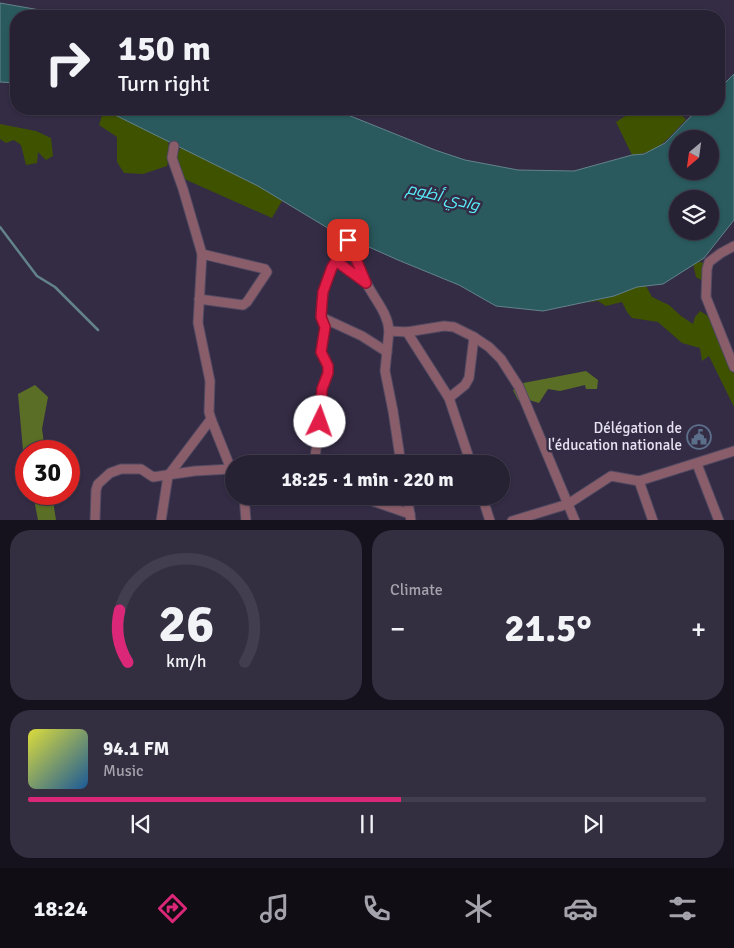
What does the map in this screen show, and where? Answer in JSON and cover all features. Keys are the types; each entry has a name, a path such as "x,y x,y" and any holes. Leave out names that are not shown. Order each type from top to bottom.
{"street":[{"path":"174,146 172,158 202,254 198,323 210,381 209,412 227,455"},
{"path":"348,240 366,283 385,315 389,331 385,378 393,411 400,455"},
{"path":"734,246 721,252 709,262 706,297 707,304 734,367"},
{"path":"199,299 245,304 267,272 202,254"},
{"path":"315,455 322,389 328,373 328,366 321,352 325,327 321,317 323,292 336,261 366,283"},
{"path":"321,317 362,336 387,352"},
{"path":"389,331 407,332 449,326 474,336 501,359 519,387 575,520"},
{"path":"407,332 449,398 468,455"},
{"path":"449,398 465,385 469,378 474,336"},
{"path":"161,520 168,476 211,419"},
{"path":"512,520 568,504 610,476 620,476 639,481 734,451"},
{"path":"697,464 719,520"},
{"path":"95,520 98,484 116,470 141,469 154,477 195,471 225,469"},
{"path":"639,481 653,520"},
{"path":"245,505 246,520"},
{"path":"380,505 410,517"},
{"path":"485,505 490,520"}],"green space":[{"path":"102,115 116,115 168,141 170,153 167,166 143,174 124,173 117,162 117,137 99,125"},
{"path":"627,115 682,115 686,120 676,130 669,130 669,137 656,148 642,154 632,155 616,122"},
{"path":"0,124 36,131 51,138 53,156 46,160 38,152 37,163 26,165 21,145 14,140 6,143 0,139"},
{"path":"181,147 258,186 282,201 272,218 182,178 175,158"},
{"path":"693,263 704,263 707,275 701,280 696,277"},
{"path":"646,286 652,297 669,305 693,324 695,317 700,311 708,316 734,374 734,407 709,356 702,361 700,348 682,343 658,322 632,318 622,302 606,306 598,301 586,303"},
{"path":"586,371 598,380 597,389 586,389 585,385 560,391 548,389 539,403 529,400 523,404 518,400 513,390 518,384"},
{"path":"35,385 48,397 42,429 44,440 22,440 18,394"},
{"path":"35,505 54,505 56,520 38,520"}],"water":[{"path":"0,3 40,10 10,10 10,83 0,82"},
{"name":"وادي أظوم","path":"734,74 734,220 719,239 719,190 669,190 669,240 718,240 704,258 663,284 637,287 614,296 543,311 496,306 459,285 331,230 258,186 115,115 348,115 465,160 518,170 574,171 632,155 644,154 669,139 669,180 719,180 719,130 678,130 692,115 725,115 725,83"}],"waterway":[{"path":"0,227 37,276 55,287 98,330"}],"place":[{"name":"Délégation de l'éducation nationale","path":"699,437"}],"route":[{"path":"320,422 322,389 328,373 328,366 321,352 325,327 321,317 323,292 336,261 366,283 348,240"}]}
